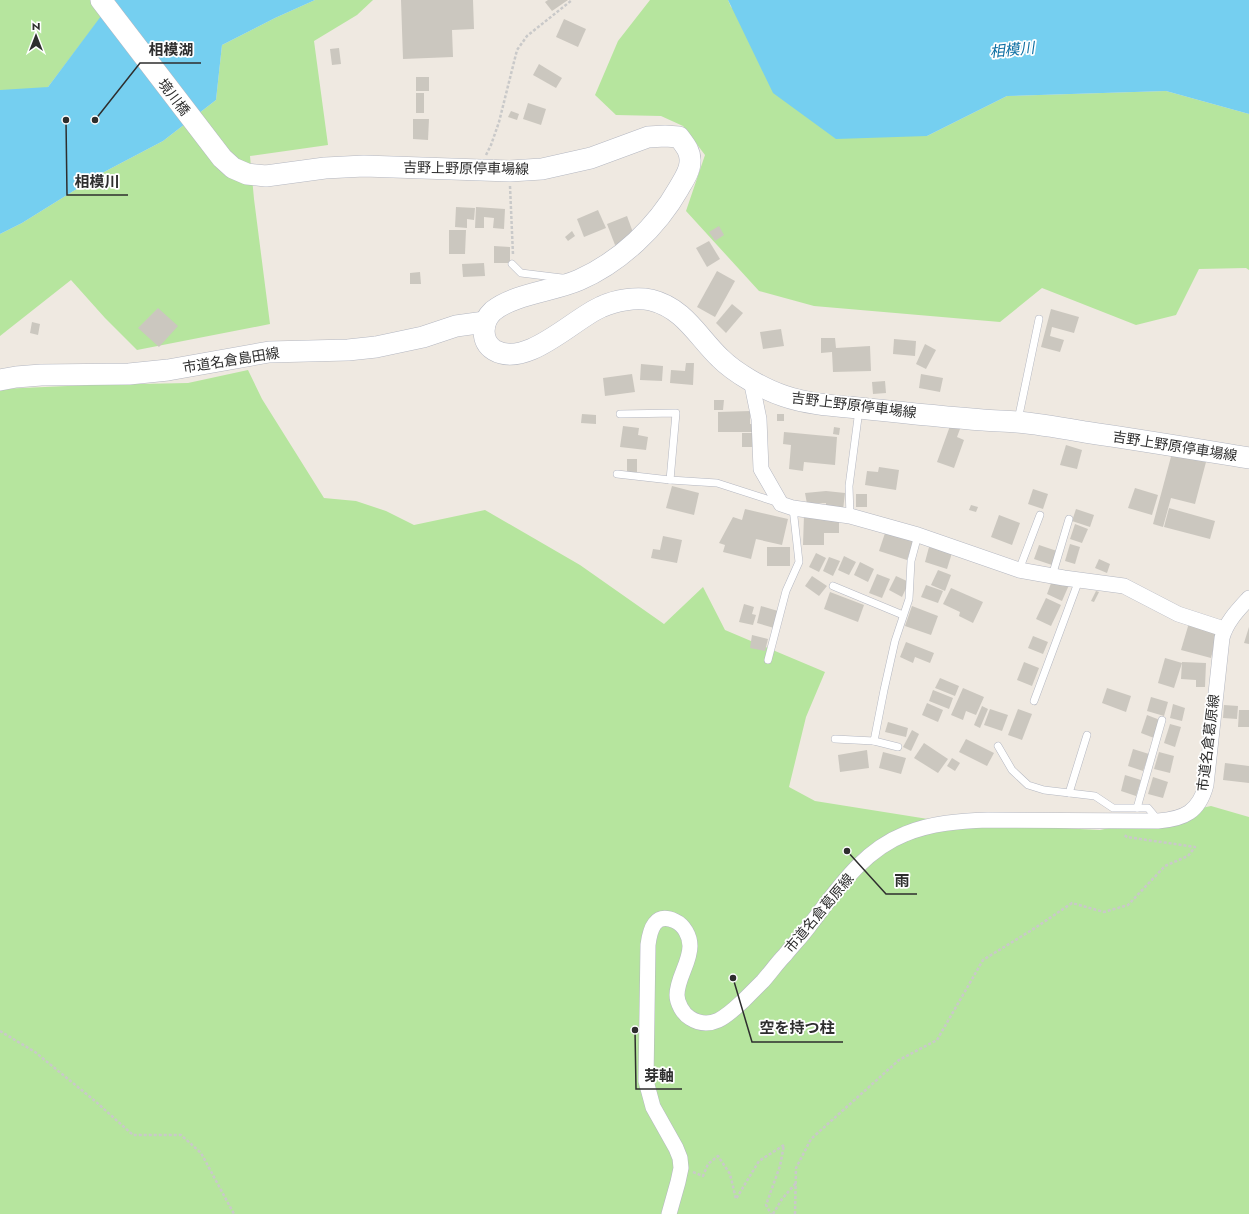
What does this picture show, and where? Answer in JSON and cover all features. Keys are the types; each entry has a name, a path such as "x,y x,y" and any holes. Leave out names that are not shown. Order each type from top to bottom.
{"main road":[{"name":"境川橋","path":"101,0 204,136"},
{"name":"吉野上野原停車場線","path":"204,136 222,158 233,168 247,174 266,176 325,168 364,166 477,171 542,169 591,158 648,137 679,137 688,148 691,164 674,197 657,220 639,239 601,268 578,280 550,290 518,298 502,305 491,313 484,322 484,333 487,343 494,350 507,354 522,353 539,346 602,306 626,300 649,300 666,305 687,320 721,360 751,380 783,396 802,401 859,408 981,420 1018,422 1249,458"},
{"name":"市道名倉島田線","path":"0,380 41,375 129,374 168,370 269,352 348,350 376,347 423,336 456,326 484,322"}],"street":[{"path":"751,380 759,419 761,469 787,506 850,516 918,535 1019,570 1124,586 1178,614 1224,629"},
{"name":"市道名倉葛原線","path":"669,1214 678,1182 680,1158 653,1107 646,1081 648,945 650,932 653,925 658,920 671,919 678,923 688,936 690,945 689,953 677,988 679,1004 688,1018 696,1022 714,1023 723,1019 735,1009 764,980 810,926 846,879 878,848 891,840 918,829 962,821 1158,821 1173,820 1185,816 1194,809 1203,794 1206,785 1220,649 1224,629 1249,598"}],"lane":[{"path":"512,264 521,273 578,280"},
{"path":"1018,422 1039,319"},
{"path":"850,516 849,486 859,408"},
{"path":"620,414 676,413 670,480"},
{"path":"617,474 670,480 717,483 787,506 799,562 786,591 768,660"},
{"path":"1019,570 1040,515"},
{"path":"1052,576 1069,519"},
{"path":"874,741 895,641 909,599 911,561 918,535"},
{"path":"1034,701 1079,580"},
{"path":"833,586 904,615"},
{"path":"1137,808 1162,720"},
{"path":"1069,793 1087,735"},
{"path":"835,739 874,741 898,747"},
{"path":"998,746 1012,770 1028,785 1044,790 1095,796 1113,808 1148,808 1158,821"}],"path":[{"path":"477,171 491,145 497,128 517,50 527,36 572,0"},
{"path":"510,171 513,249 512,264"},
{"path":"795,1214 796,1168 812,1139 899,1060 937,1040 983,960 1072,903 1104,912 1128,905 1164,866 1188,856 1195,847 1127,837 1108,820"},
{"path":"0,1031 35,1052 95,1100 133,1135 181,1135 201,1153 234,1214"},
{"path":"680,1168 703,1176 708,1164 718,1156 730,1174 736,1199 760,1161 784,1145 780,1166 766,1205 772,1214 782,1199 796,1183"}],"green space":[{"path":"0,0 114,0 48,87 0,102"},
{"path":"315,0 373,0 357,15 314,41 328,145 250,156 270,324 137,350 105,318 71,280 0,336 0,234 22,223 104,172 163,141 216,100 222,45 275,18"},
{"path":"650,0 728,0 731,7 927,136 1007,96 1166,91 1249,114 1249,270 1246,268 1199,269 1176,315 1136,325 1042,288 1000,322 814,306 759,291 686,211 705,155 683,126 661,116 616,115 595,95 618,41"},
{"path":"248,370 262,399 324,498 356,501 386,511 414,525 485,510 580,565 664,624 703,587 725,630 825,672 806,717 789,787 815,801 953,823 1100,830 1211,806 1249,817 1249,1214 0,1214 0,389 188,383"}],"water":[{"path":"113,0 315,0 275,18 222,45 216,100 163,141 104,172 22,223 0,234 0,90 48,87"},
{"path":"728,0 1249,0 1249,114 1166,91 1007,96 927,136 836,139 773,93"}],"building":[{"path":"401,0 473,0 474,29 452,30 453,57 403,59"},
{"path":"548,0 568,0 552,11 545,2"},
{"path":"564,19 586,29 578,47 556,37"},
{"path":"339,48 341,64 332,65 330,49"},
{"path":"539,64 562,78 556,88 533,75"},
{"path":"416,77 429,77 429,91 416,91"},
{"path":"416,93 424,93 424,113 416,113"},
{"path":"528,103 546,109 541,125 523,119"},
{"path":"511,111 519,114 517,120 508,117"},
{"path":"413,119 429,119 428,140 413,139"},
{"path":"456,207 475,208 474,220 467,219 467,228 455,227"},
{"path":"476,207 505,209 504,229 493,228 494,218 484,217 484,228 475,228"},
{"path":"598,210 606,228 584,237 577,219"},
{"path":"627,216 635,238 615,245 607,224"},
{"path":"719,226 724,235 715,241 709,232"},
{"path":"449,230 466,230 465,254 449,254"},
{"path":"572,231 575,236 568,241 565,237"},
{"path":"709,241 720,259 707,267 696,248"},
{"path":"494,246 510,247 510,263 494,263"},
{"path":"484,263 485,276 463,277 462,264"},
{"path":"717,271 735,281 715,317 697,307"},
{"path":"420,272 421,284 410,284 410,273"},
{"path":"732,304 743,313 726,333 716,323"},
{"path":"158,308 178,326 159,347 138,328"},
{"path":"1051,309 1079,317 1074,333 1052,327 1050,336 1064,340 1060,352 1041,347"},
{"path":"32,322 40,324 38,335 30,333"},
{"path":"781,329 784,346 763,349 760,332"},
{"path":"821,338 835,338 836,348 870,346 871,371 833,372 832,352 821,353"},
{"path":"894,339 916,341 915,356 893,354"},
{"path":"925,344 936,350 926,369 916,364"},
{"path":"686,363 694,363 693,385 670,383 671,370 685,371"},
{"path":"641,364 663,366 662,381 640,380"},
{"path":"632,374 635,392 605,396 603,378"},
{"path":"921,374 943,378 940,392 919,388"},
{"path":"885,381 886,393 873,394 872,382"},
{"path":"714,400 724,400 723,410 714,410"},
{"path":"750,411 750,424 757,424 757,432 718,432 718,412"},
{"path":"582,414 596,415 596,424 581,423"},
{"path":"777,414 784,414 784,421 777,421"},
{"path":"623,426 639,428 638,435 648,437 646,450 620,447"},
{"path":"950,426 960,429 957,437 964,440 954,468 937,462"},
{"path":"834,427 840,428 839,435 833,434"},
{"path":"784,432 837,437 835,465 804,462 803,471 789,469 791,445 783,444"},
{"path":"742,433 754,433 755,447 742,447"},
{"path":"1066,445 1082,450 1077,469 1060,465"},
{"path":"1172,453 1206,462 1195,504 1171,498 1163,527 1153,524"},
{"path":"627,459 637,459 637,472 627,472"},
{"path":"879,467 899,470 896,490 865,485 867,471 878,472"},
{"path":"672,486 699,493 694,515 666,508"},
{"path":"1135,488 1158,495 1152,515 1128,508"},
{"path":"1033,489 1048,494 1043,509 1028,504"},
{"path":"826,491 845,493 843,510 826,508 826,503 807,504 805,493"},
{"path":"856,494 867,494 867,507 856,507"},
{"path":"971,505 978,507 976,512 969,510"},
{"path":"1169,508 1215,521 1210,539 1164,527"},
{"path":"745,509 788,519 782,545 756,539 751,559 723,552 725,545 719,543 733,517 742,520"},
{"path":"1076,509 1094,515 1090,527 1072,521"},
{"path":"804,515 839,516 839,533 824,533 824,545 803,545"},
{"path":"999,515 1020,523 1012,545 991,537"},
{"path":"1075,524 1088,529 1082,543 1070,539"},
{"path":"886,530 914,539 907,560 879,551"},
{"path":"663,536 682,540 677,563 651,558 653,549 660,550"},
{"path":"1070,544 1080,547 1075,564 1065,561"},
{"path":"1039,545 1057,551 1052,565 1034,559"},
{"path":"767,547 790,547 790,566 767,566"},
{"path":"929,547 952,553 947,569 925,562"},
{"path":"816,553 826,558 819,572 809,567"},
{"path":"844,556 856,562 849,575 838,570"},
{"path":"829,557 840,561 833,576 823,571"},
{"path":"1099,559 1110,564 1107,573 1095,568"},
{"path":"860,562 874,569 868,582 854,575"},
{"path":"938,570 951,575 945,591 931,585"},
{"path":"877,574 890,579 882,598 869,593"},
{"path":"812,576 827,586 819,596 805,586"},
{"path":"896,576 909,582 902,597 889,590"},
{"path":"1053,578 1069,585 1062,601 1047,594"},
{"path":"926,585 943,591 938,603 921,597"},
{"path":"951,588 983,602 973,623 959,616 960,612 943,604"},
{"path":"1096,591 1099,592 1094,602 1091,601"},
{"path":"830,592 864,605 858,622 824,609"},
{"path":"1046,598 1061,605 1051,626 1036,619"},
{"path":"744,604 754,607 752,614 756,615 753,625 739,622"},
{"path":"761,606 778,611 774,628 757,623"},
{"path":"912,606 938,616 931,635 905,626"},
{"path":"1189,623 1218,631 1211,658 1181,650"},
{"path":"1249,627 1249,644 1244,643"},
{"path":"752,635 768,639 765,651 750,648"},
{"path":"1033,636 1048,642 1043,654 1028,648"},
{"path":"906,642 934,653 930,663 915,657 913,663 900,657"},
{"path":"1165,658 1182,663 1174,688 1158,683"},
{"path":"1024,662 1039,668 1032,686 1017,680"},
{"path":"1182,662 1206,663 1205,687 1196,687 1196,680 1181,679"},
{"path":"940,678 959,686 955,696 935,688"},
{"path":"963,688 984,697 976,715 966,711 963,720 951,715"},
{"path":"1107,688 1131,696 1126,712 1102,703"},
{"path":"933,690 953,698 949,709 929,701"},
{"path":"1151,697 1168,702 1164,716 1147,711"},
{"path":"927,703 943,710 938,722 922,715"},
{"path":"1173,704 1185,708 1182,721 1170,718"},
{"path":"1224,705 1238,706 1237,719 1223,718"},
{"path":"982,706 988,709 980,728 974,725"},
{"path":"990,709 1008,715 1002,731 984,725"},
{"path":"1018,709 1032,714 1022,740 1008,735"},
{"path":"1239,710 1249,710 1249,727 1238,727"},
{"path":"1147,715 1160,720 1154,738 1141,733"},
{"path":"888,722 908,728 906,737 885,732"},
{"path":"1170,724 1181,727 1175,747 1164,743"},
{"path":"912,730 919,734 911,751 903,747"},
{"path":"966,739 994,753 987,766 959,752"},
{"path":"924,743 948,759 938,773 914,758"},
{"path":"1133,749 1149,754 1143,771 1128,766"},
{"path":"867,750 869,768 840,772 838,755"},
{"path":"883,752 906,758 901,774 879,768"},
{"path":"1159,752 1174,756 1170,773 1154,769"},
{"path":"952,758 960,763 955,771 947,766"},
{"path":"1225,763 1249,766 1249,783 1223,780"},
{"path":"1125,775 1141,780 1136,796 1121,791"},
{"path":"1153,777 1168,782 1163,798 1148,794"}],"place":[{"name":"相模川","path":"66,120"},
{"name":"相模湖","path":"95,120"},
{"name":"雨","path":"847,851"},
{"name":"空を持つ柱","path":"733,978"},
{"name":"芽軸","path":"635,1030"}]}
